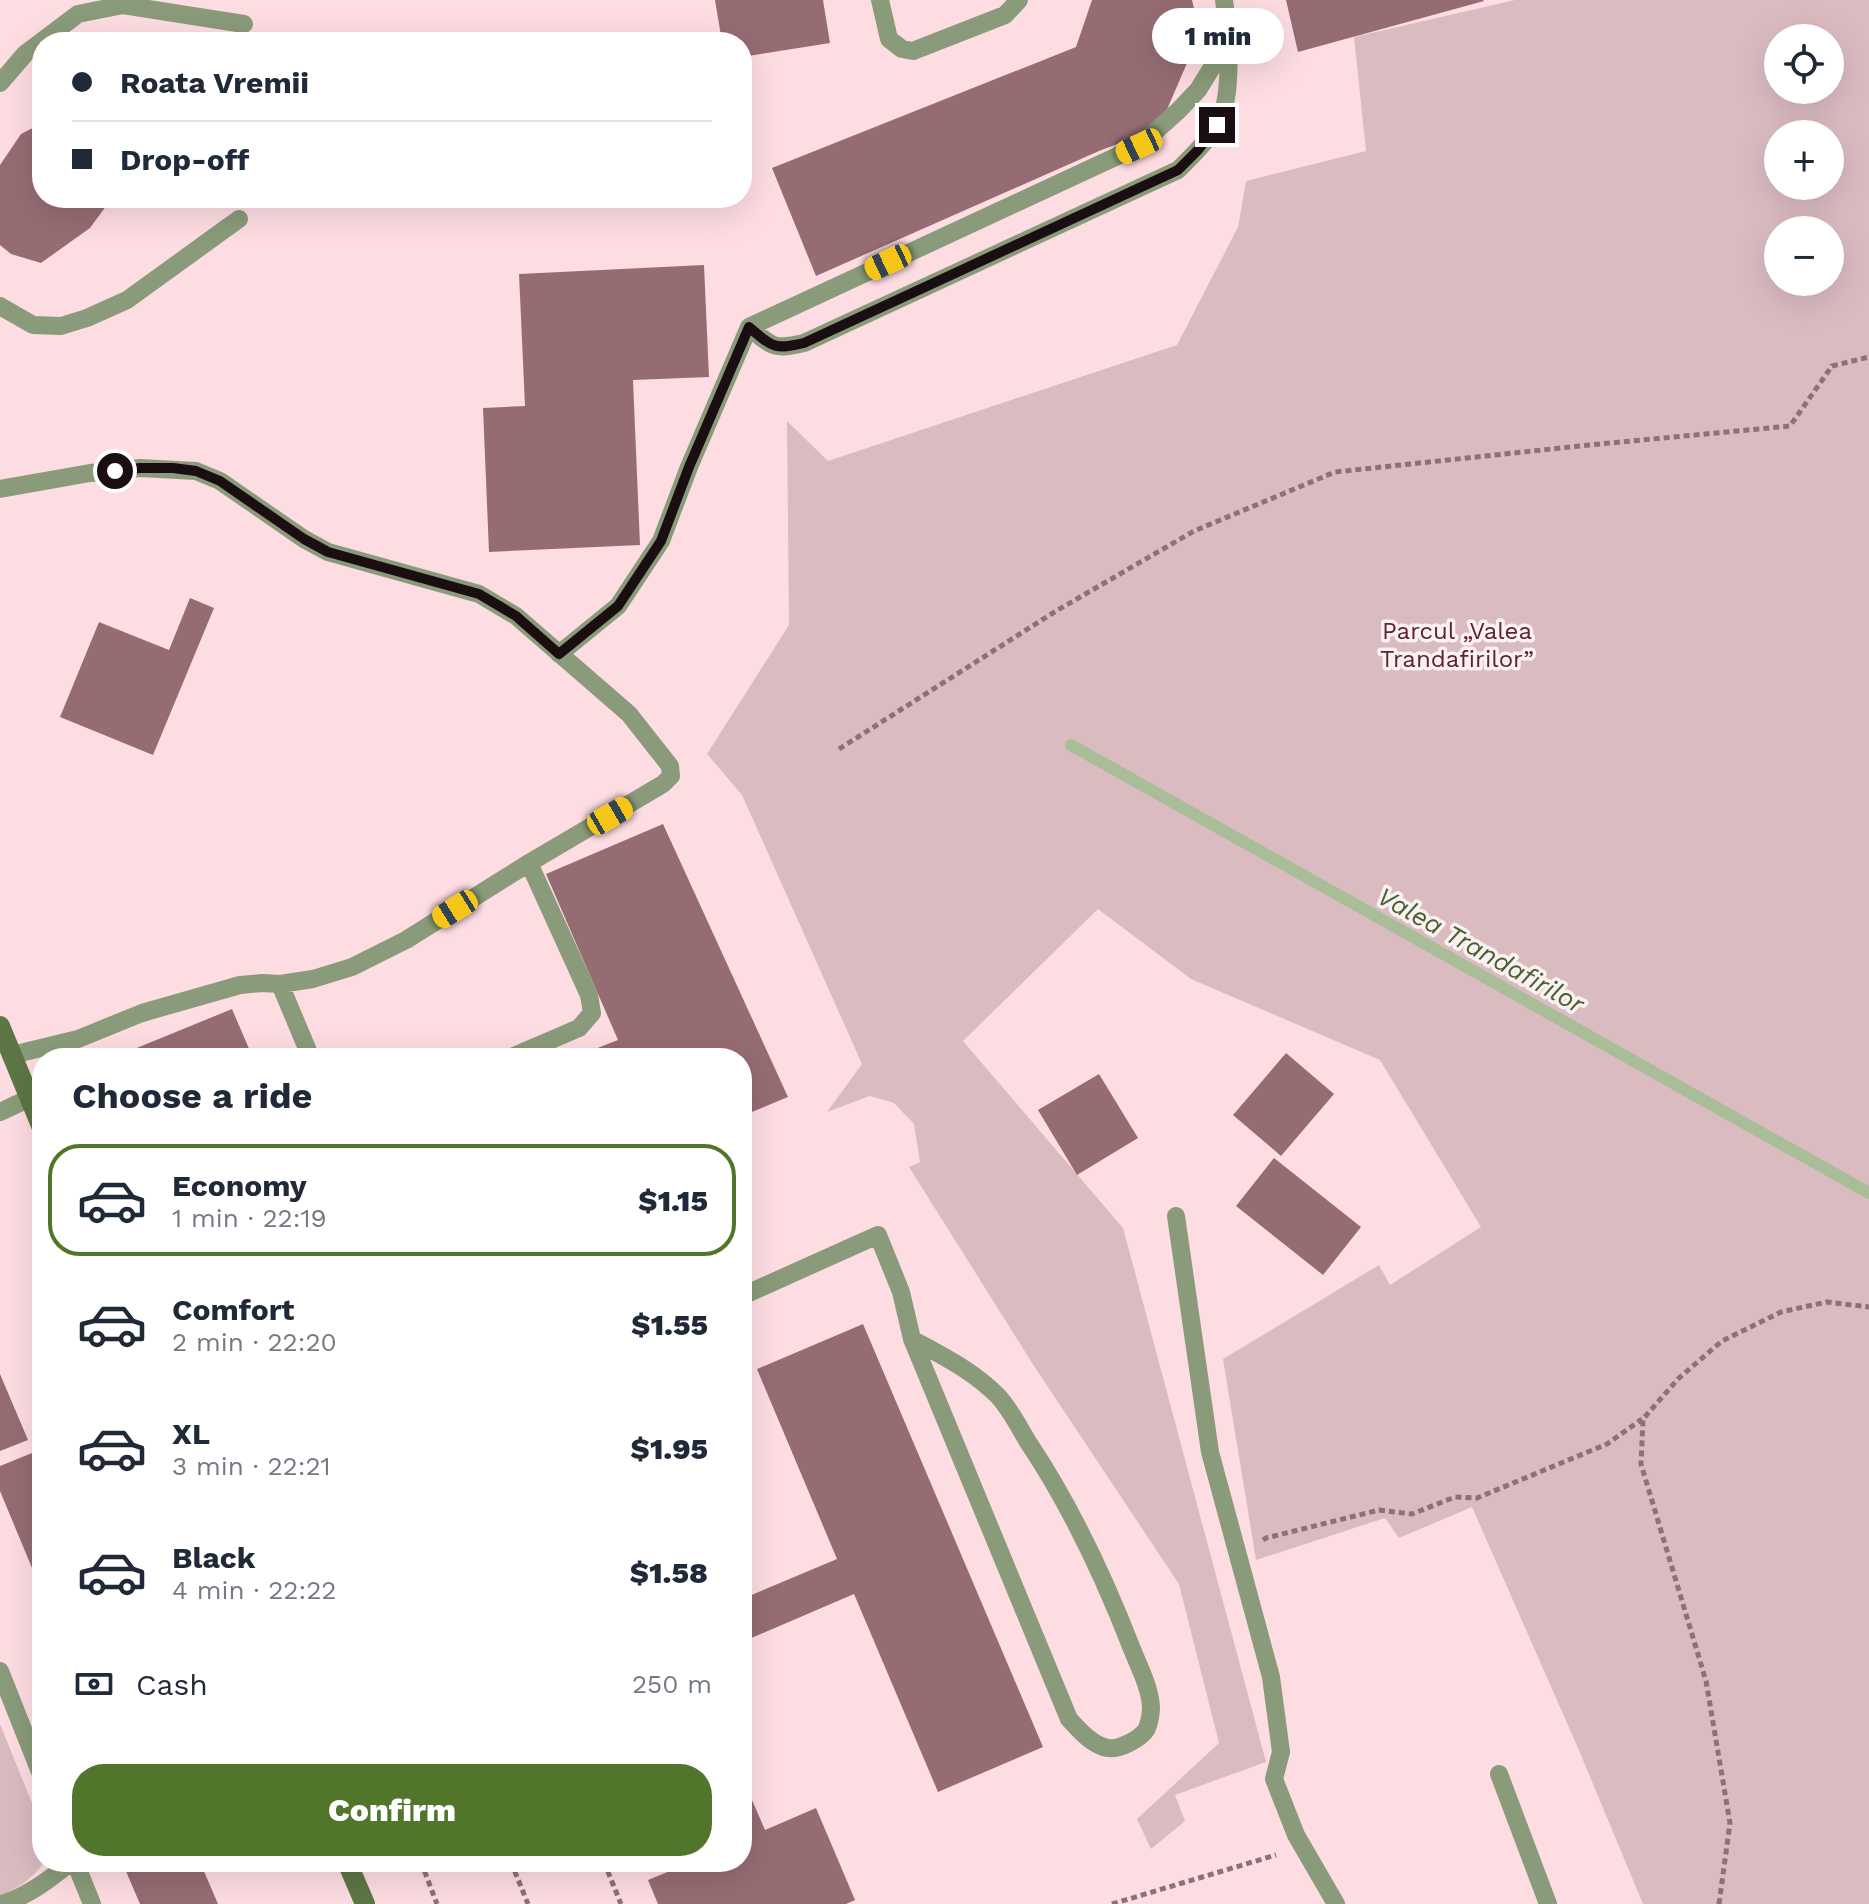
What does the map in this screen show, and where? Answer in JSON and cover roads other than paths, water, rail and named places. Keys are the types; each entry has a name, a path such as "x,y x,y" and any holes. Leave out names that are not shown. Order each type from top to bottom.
{"main road":[{"path":"0,1026 32,1103"},
{"path":"351,1872 365,1904"}],"lane":[{"path":"880,0 889,39 902,49 913,51 1005,15 1019,0"},
{"path":"749,327 765,341 781,348 804,343 1178,170 1217,125 1227,94 1229,40 1224,0"},
{"path":"54,32 78,14 123,5 244,24"},
{"path":"559,654 618,606 661,541 749,327 1139,146 1198,90 1229,40"},
{"path":"0,83 32,49"},
{"path":"0,306 33,325 61,326 87,318 127,300 239,219"},
{"path":"0,489 90,473 140,468 196,471 220,481 328,552 479,594 516,616 629,714 670,766 671,776 663,784 406,940 352,967 313,979 240,985 142,1013 78,1039 41,1048"},
{"path":"529,863 589,995 592,1013 579,1028 532,1048"},
{"path":"280,984 307,1048"},
{"path":"12,1055 32,1050"},
{"path":"0,1112 30,1098"},
{"path":"1176,1216 1210,1452 1271,1677 1281,1752 1274,1779 1296,1835 1336,1904"},
{"path":"752,1292 878,1235 901,1292 912,1339 1069,1719 1097,1744 1110,1749 1139,1737 1149,1722 1151,1708 1147,1690 1084,1539 1049,1473 1000,1399 969,1371 912,1339"},
{"path":"0,1671 32,1752"},
{"path":"1499,1774 1548,1904"},
{"path":"2,1904 60,1872"},
{"path":"78,1872 92,1904"}],"waterway":[{"name":"Valea Trandafirilor","path":"1071,745 1869,1193"}],"park label":[{"name":"Parcul „Valea Trandafirilor”","path":"1457,645"}]}
